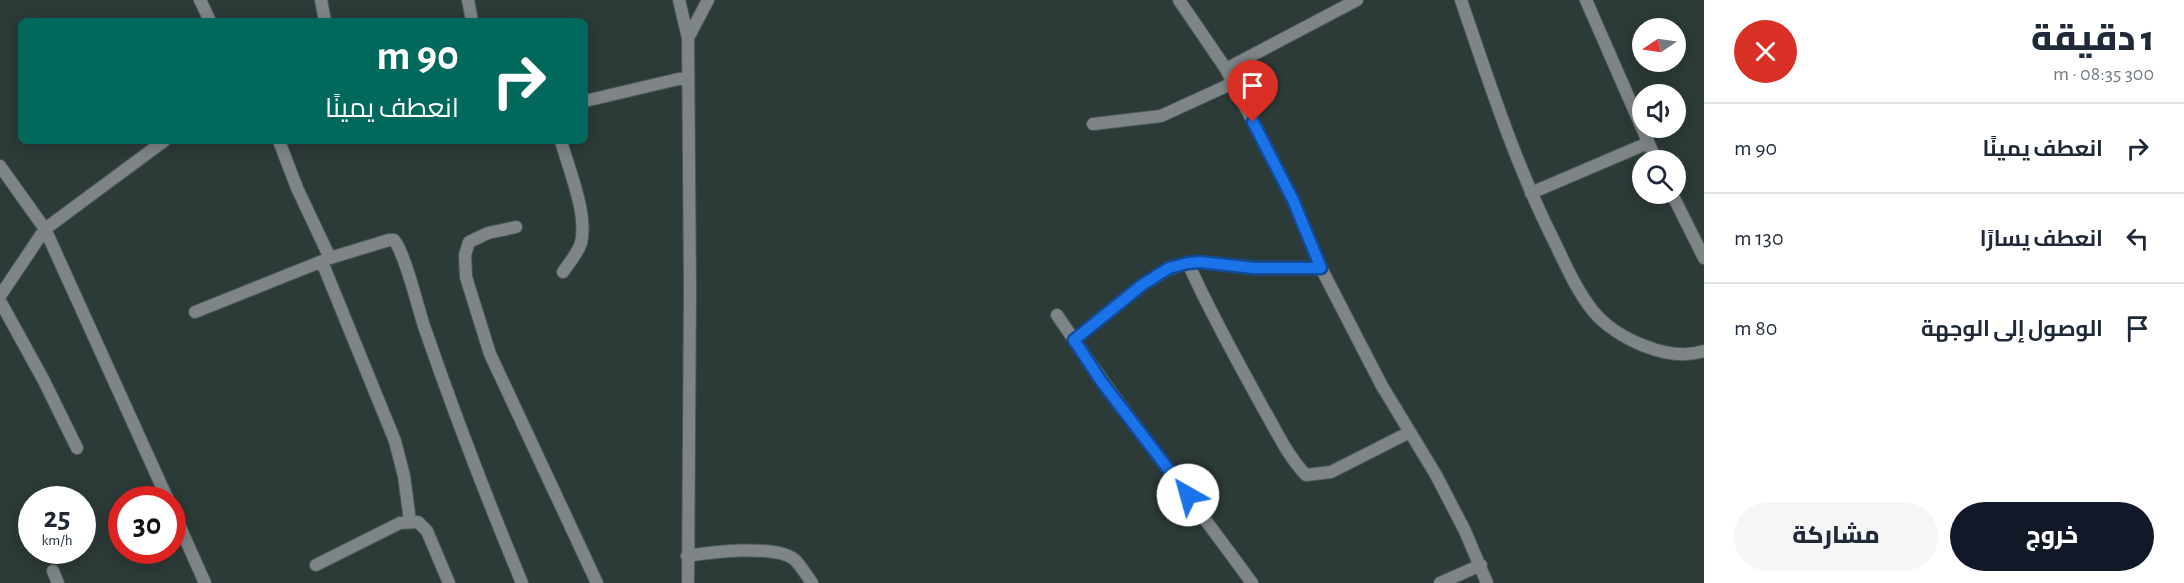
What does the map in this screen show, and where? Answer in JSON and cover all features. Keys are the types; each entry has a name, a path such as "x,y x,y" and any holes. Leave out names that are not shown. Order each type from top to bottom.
{"street":[{"path":"200,0 209,18"},
{"path":"321,0 325,18"},
{"path":"468,0 471,18"},
{"path":"679,0 688,38 690,290 688,583"},
{"path":"688,38 708,0"},
{"path":"1179,0 1227,69 1293,200 1321,268 1382,386 1436,475 1481,565 1487,583"},
{"path":"1227,69 1357,0"},
{"path":"1461,0 1531,193 1571,276 1594,312 1617,332 1638,344 1677,354 1704,351"},
{"path":"1587,0 1651,150"},
{"path":"588,100 687,77"},
{"path":"1093,124 1161,116 1233,83"},
{"path":"1531,193 1648,143"},
{"path":"0,296 45,229 160,144"},
{"path":"280,144 395,441 404,476 410,521"},
{"path":"562,144 581,210 583,227 580,245 563,272"},
{"path":"0,166 45,229 162,486"},
{"path":"1677,204 1704,258"},
{"path":"516,227 488,233 469,242 465,255 466,278 490,354 597,583"},
{"path":"195,312 326,260 394,240 424,328 522,583"},
{"path":"1074,340 1142,285 1169,268 1200,262 1254,268 1321,268"},
{"path":"1188,263 1211,315 1236,360 1292,456 1306,475 1331,472 1410,432"},
{"path":"0,301 44,379 77,447"},
{"path":"1057,315 1101,381 1252,583"},
{"path":"316,565 400,523 418,522 428,531 449,583"},
{"path":"186,539 206,583"},
{"path":"687,556 715,552 753,551 784,554 794,560 812,583"},
{"path":"1440,583 1481,565"},
{"path":"53,571 58,583"}],"route":[{"path":"1188,495 1101,381 1074,340 1142,285 1169,268 1200,262 1254,268 1321,268 1293,200 1253,122"}]}
